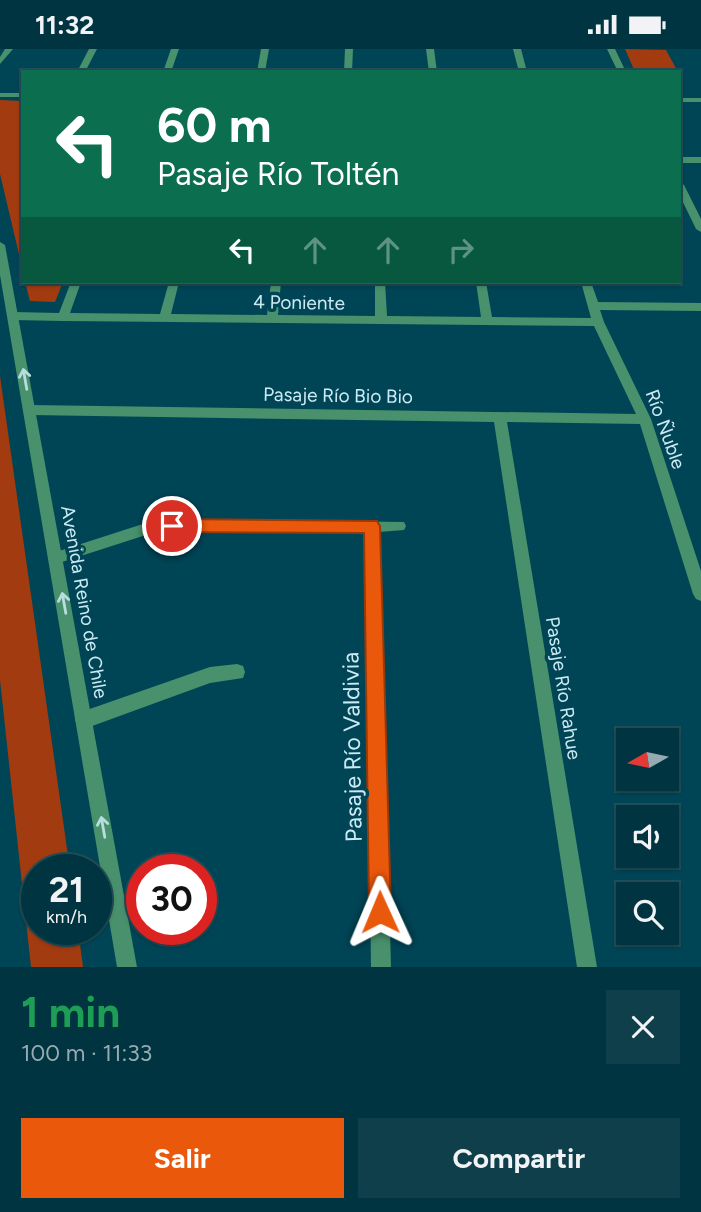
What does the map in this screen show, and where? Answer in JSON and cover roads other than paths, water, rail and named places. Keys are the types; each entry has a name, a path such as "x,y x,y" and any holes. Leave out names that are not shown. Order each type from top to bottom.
{"street":[{"path":"0,62 9,49"},
{"path":"82,70 93,49"},
{"path":"168,70 175,49"},
{"path":"261,70 265,49"},
{"path":"348,70 349,49"},
{"path":"430,49 433,70"},
{"path":"517,49 522,70"},
{"path":"611,49 621,70"},
{"path":"0,95 21,95"},
{"path":"681,100 701,100"},
{"path":"681,160 701,160"},
{"path":"681,188 700,225"},
{"name":"Avenida Reino de Chile","path":"0,245 7,316 30,409 127,967"},
{"path":"63,317 75,284"},
{"path":"164,318 173,284"},
{"path":"272,319 276,284"},
{"path":"380,284 381,320"},
{"path":"481,284 487,321"},
{"name":"Río Ñuble","path":"587,284 598,322 645,419 701,594"},
{"path":"593,306 701,307"},
{"name":"4 Poniente","path":"7,316 598,322"},
{"name":"Pasaje Río Bio Bio","path":"30,409 645,419"},
{"name":"Pasaje Río Rahue","path":"500,417 587,967"},
{"name":"Pasaje Río Valdivia","path":"372,526 381,967"},
{"path":"56,558 149,528 399,526"},
{"path":"84,720 210,675 237,671"}]}
